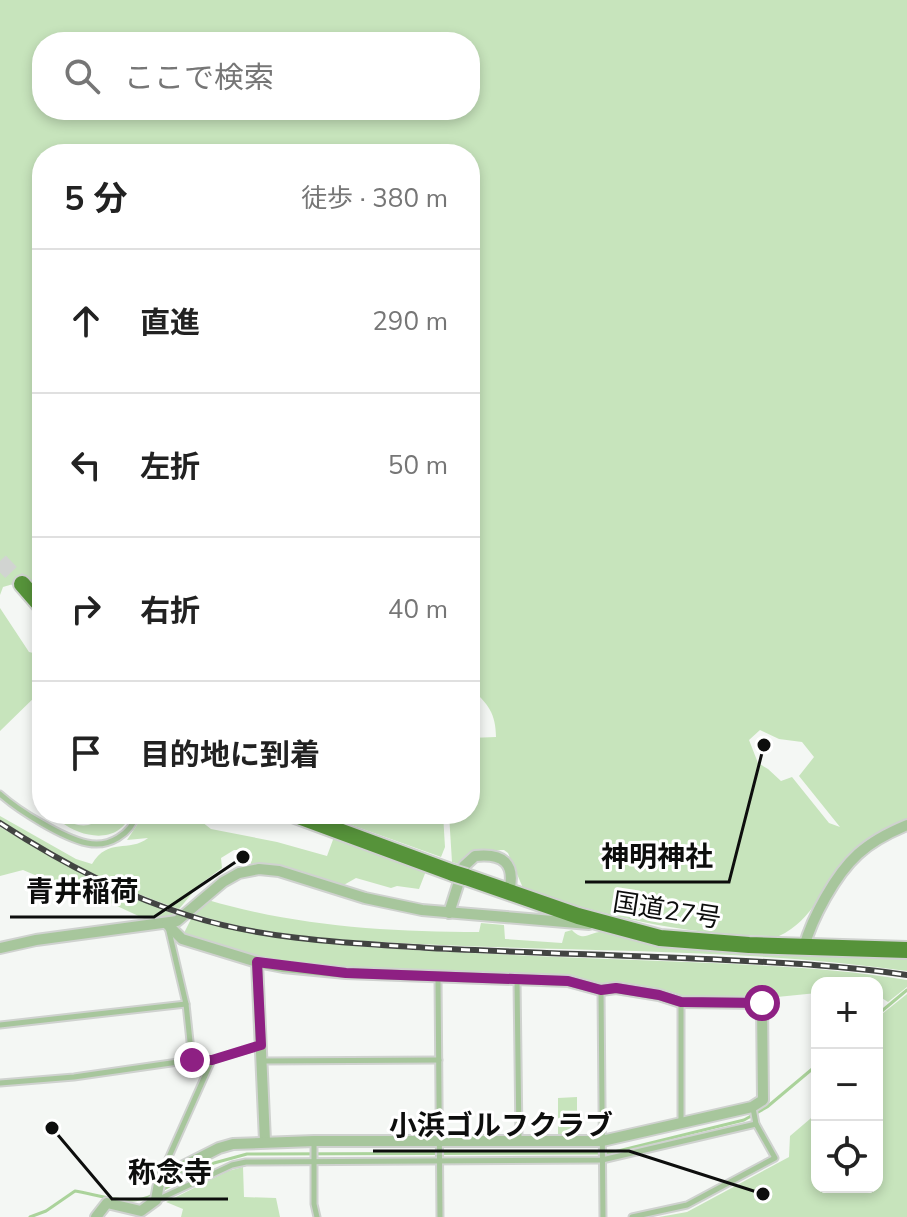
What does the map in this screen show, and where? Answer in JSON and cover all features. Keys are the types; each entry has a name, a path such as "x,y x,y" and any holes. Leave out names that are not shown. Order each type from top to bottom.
{"highway":[{"path":"22,584 32,596"},
{"name":"国道27号","path":"320,824 599,923 678,941 907,950"}],"street":[{"path":"804,947 810,926 852,860 876,841 907,825"},
{"path":"449,913 464,866 475,856 499,856 503,859 511,876 509,892"},
{"path":"0,948 36,940 155,923 167,924 183,918 223,882 239,873 259,869 279,871 365,898 422,910 575,924 599,923"},
{"path":"96,1217 107,1203 143,1214 158,1191 219,1148 233,1144 265,1141 439,1145 519,1141 602,1145 681,1122 753,1109 763,1100 762,1003 681,1002 630,990 601,990 568,981 317,971 257,962 182,939 167,924"},
{"path":"257,962 265,1141"}],"lane":[{"path":"0,794 32,818"},
{"path":"43,824 89,844 123,836 133,824"},
{"path":"167,924 186,1004 192,1060"},
{"path":"438,977 440,1217"},
{"path":"517,980 519,1141"},
{"path":"601,990 603,1217"},
{"path":"681,1002 681,1122"},
{"path":"0,1025 186,1004"},
{"path":"0,1083 212,1060 261,1045"},
{"path":"158,1191 212,1060"},
{"path":"262,1061 439,1060"},
{"path":"632,1217 687,1205 775,1158 756,1122 753,1109"},
{"path":"158,1191 246,1162 314,1158 602,1158 756,1122"},
{"path":"314,1144 314,1204 317,1217"}],"green space":[{"path":"0,0 907,0 907,819 876,834 854,850 810,911 791,929 779,936 713,933 649,923 586,908 523,888 504,850 473,850 459,864 452,862 450,824 480,824 480,738 496,737 490,710 480,697 480,144 32,144 32,585 27,580 3,587 0,595","holes":["760,730 779,739 802,742 814,757 799,776 840,827 829,823 792,777 781,781 758,763 749,740"]},
{"path":"0,608 32,653 32,700 0,731"},
{"path":"0,816 76,859 92,864 105,851 148,838 127,840 137,825 205,824 211,829 327,856 334,837 426,871 419,889 391,888 356,878 342,886 274,864 251,864 250,850 234,850 221,858 222,868 199,885 179,909 86,870 0,820"},
{"path":"64,824 125,824 118,831 99,836 79,832"},
{"path":"349,824 444,824 445,847 441,857"},
{"path":"0,827 100,884 174,914 165,919 145,919 89,893 75,892 23,870 0,876"},
{"path":"208,900 275,916 342,926 479,932 481,923 504,925 505,939 562,943 565,932 572,930 581,936 605,932 701,950 907,959 907,971 732,955 441,945 285,934 194,914"},
{"path":"191,919 251,932 341,945 810,968 859,973 907,980 907,987 888,1002 883,999 883,977 811,977 811,994 767,998 682,997 633,984 303,966 258,958 184,933"},
{"path":"907,994 907,1217 659,1217 687,1212 789,1157 790,1136 811,1118 811,1193 883,1193 883,1013"},
{"path":"577,1097 577,1136 558,1136 558,1098"},
{"path":"243,1167 244,1197 276,1198 280,1217 181,1217 183,1209 166,1202 228,1171"}],"waterway":[{"path":"883,1010 907,990"},
{"path":"160,1191 214,1163 247,1154 610,1153 744,1120 767,1107 811,1070"},
{"path":"30,1217 46,1211 75,1191 125,1200 153,1195"}],"tunnel":[{"path":"0,561 22,584"}],"railway":[{"path":"0,823 45,851 116,888 190,916 248,930 369,944 772,962 907,975"}],"place":[{"name":"神明神社","path":"764,745"},
{"name":"青井稲荷","path":"243,857"},
{"name":"称念寺","path":"52,1128"},
{"name":"小浜ゴルフクラブ","path":"763,1194"}],"route":[{"path":"192,1060 212,1060 261,1045 257,962 346,973 568,981 601,990 616,988 659,995 681,1002 762,1003"}]}
